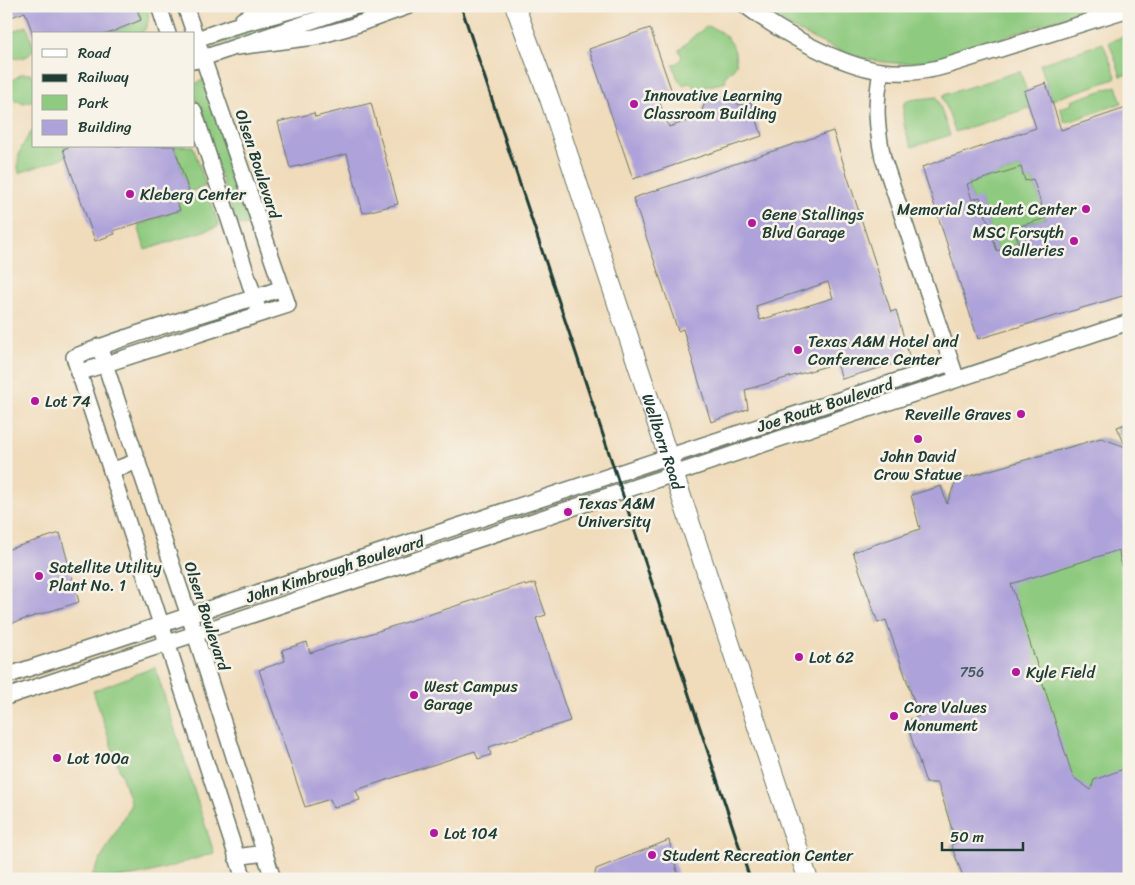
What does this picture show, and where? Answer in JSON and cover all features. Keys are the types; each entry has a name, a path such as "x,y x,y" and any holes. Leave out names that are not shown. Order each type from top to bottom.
{"main road":[{"name":"Wellborn Road","path":"516,10 550,100 808,879"}],"street":[{"path":"159,6 167,32"},
{"name":"Olsen Boulevard","path":"186,6 193,32"},
{"path":"231,27 264,6"},
{"path":"195,39 308,6"},
{"path":"199,59 356,6"},
{"path":"237,47 315,37 409,6"},
{"path":"746,6 779,29 814,48 860,66 881,71 910,72 934,70 1129,8"},
{"name":"Olsen Boulevard","path":"78,373 288,305 199,59 195,39"},
{"path":"881,71 876,113 878,136 957,380"},
{"path":"195,114 260,315"},
{"path":"237,240 263,233"},
{"path":"244,879 74,357 99,346 282,288"},
{"name":"Joe Routt Boulevard","path":"672,466 770,442 1129,322"},
{"name":"Olsen Boulevard","path":"99,346 195,634 273,879"},
{"name":"Joe Routt Boulevard","path":"672,466 765,425 951,363"},
{"path":"826,405 832,421"},
{"path":"765,425 770,442"},
{"path":"111,471 138,461"},
{"name":"John Kimbrough Boulevard","path":"6,676 391,548 672,466"},
{"name":"John Kimbrough Boulevard","path":"6,697 397,567 672,466"},
{"path":"391,548 397,567"},
{"path":"313,595 313,587 316,583 344,573 356,560"},
{"path":"236,857 265,853"}],"green space":[{"path":"142,6 147,6 149,18 143,32 114,32 113,30 115,29 116,31 141,20 138,10 142,9"},
{"path":"320,6 335,6 218,45 217,41"},
{"path":"757,6 1096,6 949,56 909,63 896,63 860,57 824,44 805,35"},
{"path":"27,26 32,42 32,52 21,58 9,55 6,49 6,34"},
{"path":"708,26 729,39 734,48 736,65 725,77 726,82 695,89 692,84 688,83 683,86 677,77 673,64 678,63 682,57 679,50"},
{"path":"1129,34 1129,74 1121,76 1109,42"},
{"path":"1103,43 1116,76 1115,79 1052,100 1040,64"},
{"path":"1020,71 1032,107 955,132 943,98 944,95"},
{"path":"22,74 32,76 32,101 24,103 16,101 9,91 12,80"},
{"path":"203,80 251,220 243,226 236,223 195,97 195,84"},
{"path":"1116,86 1122,103 1065,123 1060,108 1072,104 1071,101"},
{"path":"937,97 950,135 912,147 904,125 904,103 909,100"},
{"path":"32,132 32,148 66,148 64,149 66,157 19,173 19,155 26,139"},
{"path":"175,148 194,148 206,186 189,192"},
{"path":"1021,167 1025,181 1033,179 1046,218 1014,228 1019,244 997,251 980,198 972,200 967,184"},
{"path":"208,192 219,226 145,250 138,225 180,210 177,200"},
{"name":"Kyle Field","path":"1129,423 1129,879 964,879 951,845 965,841 964,835 954,838 938,783 926,783 906,721 919,716 889,628 906,623 903,614 878,623 853,552 920,529 911,495 941,486 947,503 956,480 1101,438 1125,446 1117,427"},
{"path":"155,667 214,853 153,872 137,875 106,877 92,875 131,804 93,691"}],"building":[{"path":"6,6 136,6 141,20 112,32 32,32 25,12 6,19"},
{"name":"Innovative Learning Classroom Building","path":"650,28 673,95 658,98 669,127 699,117 705,103 719,97 730,98 739,105 751,102 762,136 633,179 589,49"},
{"name":"Memorial Student Center","path":"1046,83 1061,130 1129,107 1129,294 978,339 922,167 1036,128 1024,91","holes":["1021,167 1025,181 1033,179 1046,218 1014,228 1019,244 997,251 980,197 972,200 967,184"]},
{"path":"371,103 398,204 363,213 347,154 290,168 278,122 314,113 315,117"},
{"name":"Gene Stallings Blvd Garage","path":"833,131 891,312 896,310 910,359 842,379 837,363 745,390 748,409 711,422 683,329 678,331 633,198","holes":["828,282 833,298 760,320 756,306"]},
{"name":"Kleberg Center","path":"175,148 189,192 175,196 180,210 113,231 115,234 95,241 63,149"},
{"name":"Kyle Field","path":"1129,423 1129,579 1127,579 1120,559 1119,550 1011,584 1073,777 1091,790 1094,780 1129,767 1129,879 964,879 951,845 956,843 938,783 926,783 906,721 919,716 886,620 878,623 853,552 920,529 911,495 941,486 947,504 956,480 1101,438 1126,447 1117,427"},
{"name":"Satellite Utility Plant No. 1","path":"60,533 79,602 6,625 6,550"},
{"name":"West Campus Garage","path":"535,583 546,615 536,618 570,721 489,747 491,755 478,759 475,751 356,790 360,800 333,808 330,799 305,807 259,670 285,661 282,650 307,642 310,653 524,584 525,586"},
{"name":"Student Recreation Center","path":"669,840 679,879 594,879 596,869"}],"railway":[{"path":"461,6 750,879"}],"place":[{"name":"Innovative Learning Classroom Building","path":"634,104"},
{"name":"Kleberg Center","path":"130,194"},
{"name":"Memorial Student Center","path":"1086,209"},
{"name":"Gene Stallings Blvd Garage","path":"752,223"},
{"name":"MSC Forsyth Galleries","path":"1074,241"},
{"name":"Texas A&M Hotel and Conference Center","path":"798,350"},
{"name":"Lot 74","path":"35,401"},
{"name":"Reveille Graves","path":"1021,414"},
{"name":"John David Crow Statue","path":"918,439"},
{"name":"Texas A&M University","path":"568,512"},
{"name":"Satellite Utility Plant No. 1","path":"39,576"},
{"name":"Lot 62","path":"799,657"},
{"name":"Kyle Field","path":"1016,672"},
{"name":"West Campus Garage","path":"414,695"},
{"name":"Core Values Monument","path":"894,716"},
{"name":"Lot 100a","path":"57,758"},
{"name":"Lot 104","path":"434,833"},
{"name":"Student Recreation Center","path":"652,855"}]}
